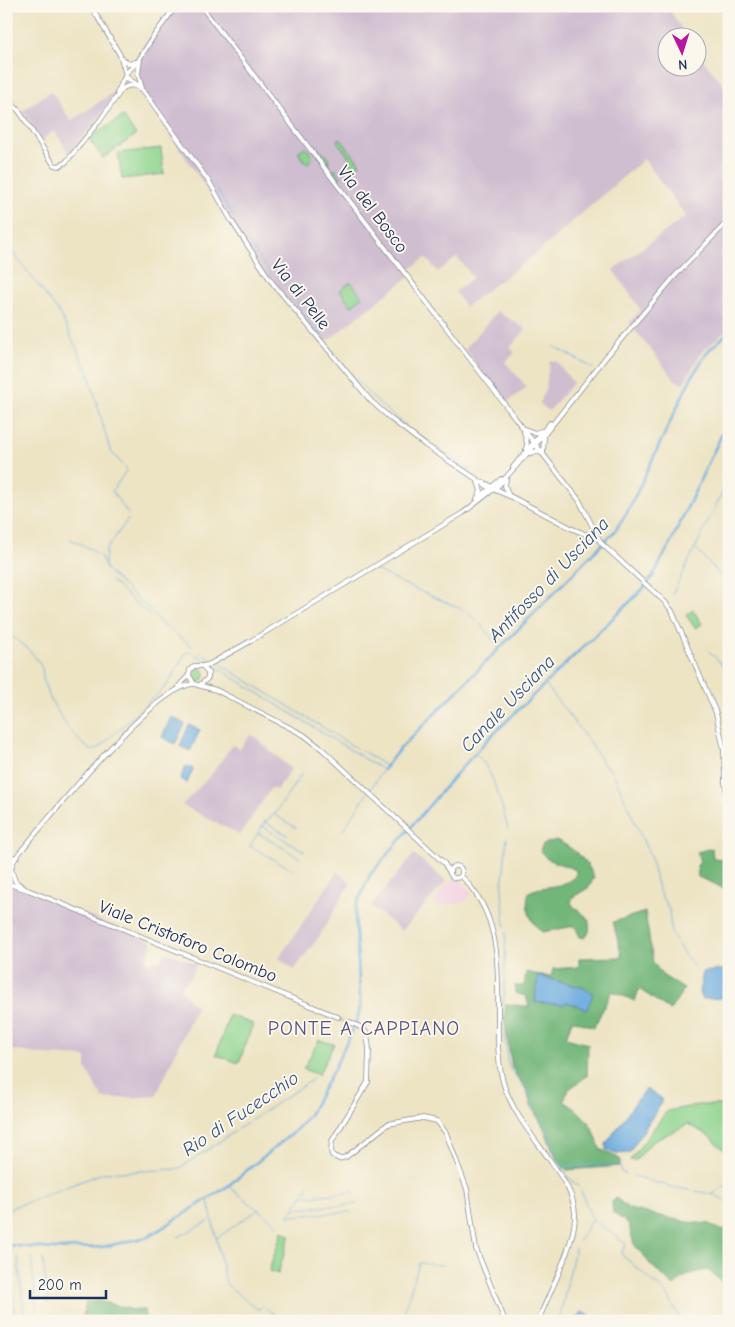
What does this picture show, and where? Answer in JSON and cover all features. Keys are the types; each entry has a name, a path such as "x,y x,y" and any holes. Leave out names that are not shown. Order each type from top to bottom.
{"street":[{"path":"90,6 125,62 131,64 142,54"},
{"path":"116,97 125,74 137,63 152,37 176,6"},
{"name":"Via del Bosco","path":"201,6 523,427 534,444 579,500 597,539 665,602 672,611 716,713 724,750 725,783 729,802"},
{"name":"Via di Pelle","path":"142,54 138,69 144,92"},
{"path":"120,55 125,74"},
{"name":"Via di Pelle","path":"125,74 127,78 138,84 210,183 231,220 271,281 371,401 390,419 476,479 572,529 597,539"},
{"path":"6,91 13,105 19,111 54,165 59,166 66,162 102,119 122,90 129,86 136,86 144,92"},
{"path":"6,109 13,105"},
{"path":"534,444 544,435 606,357 674,277 729,220"},
{"path":"11,869 6,866 116,742 149,710 175,690 189,675 193,667 203,666 218,660 454,517 508,476 545,429 567,405"},
{"path":"523,427 535,433 545,429"},
{"path":"523,427 527,443 526,454"},
{"path":"493,488 526,454 537,452 543,454 544,435"},
{"path":"508,476 505,484 510,496"},
{"path":"476,479 481,491 478,499"},
{"name":"Via di Pelle","path":"493,488 502,494"},
{"name":"Via di Pelle","path":"478,499 491,495 502,494 510,496"},
{"path":"208,673 218,660"},
{"path":"203,666 208,673 210,683 216,690"},
{"path":"189,675 194,684"},
{"path":"201,684 208,678"},
{"path":"175,690 187,684 201,684 304,735 322,749 427,846 444,863 455,878 461,876"},
{"path":"6,882 12,876 13,862 20,852"},
{"path":"444,863 462,868 461,876"},
{"path":"450,873 454,866"},
{"name":"Viale Cristoforo Colombo","path":"12,876 28,890"},
{"path":"461,876 473,889 485,908 494,934 497,966 499,1060 503,1083 518,1113 565,1184 573,1202 575,1222 571,1242 538,1321"},
{"name":"Viale Cristoforo Colombo","path":"6,882 338,1017"},
{"path":"350,1022 366,1031 368,1036 368,1082 332,1141 332,1155 339,1159 346,1157 382,1128 393,1122 408,1122 423,1118 437,1121 446,1133 467,1190 476,1249 505,1321"}],"shaded area":[{"path":"174,6 667,6 681,28 658,28 658,78 708,78 708,66 729,91 729,328 702,352 683,384 675,380 629,323 641,310 613,270 686,216 644,159 538,252 465,307 455,292 473,278 457,257 438,272 426,258 407,271 410,276 322,345 270,282 140,90 136,58"},
{"path":"117,90 97,121 69,154 55,131 45,137 43,144 22,111 51,91 71,121"},
{"path":"497,311 526,329 510,348 515,353 505,362 527,387 506,403 465,349"},
{"path":"550,360 557,362 573,383 549,411 540,404 546,386"},
{"path":"250,735 254,736 291,769 277,790 271,788 240,835 182,805 211,775 232,745 240,749"},
{"path":"414,854 446,881 402,931 371,906"},
{"path":"337,872 351,882 319,937 294,970 279,958"},
{"path":"451,880 462,881 472,894 463,903 439,906 434,900"},
{"path":"12,885 153,942 145,962 152,964 154,959 161,962 165,952 197,964 190,978 179,989 196,1007 156,1096 103,1099 86,1069 86,1057 43,1055 6,1049 6,886"}],"green space":[{"path":"123,116 136,135 103,158 89,139"},
{"path":"340,138 360,164 353,169 351,167 351,160 337,141"},
{"path":"305,147 313,157 307,164 298,152"},
{"path":"161,148 164,174 122,179 118,153"},
{"path":"322,151 329,158 328,165 333,171 335,169 341,177 338,179 320,156 319,153"},
{"path":"351,282 362,297 351,306 340,290"},
{"path":"693,610 702,624 695,628 686,615"},
{"path":"198,668 203,670 205,675 203,680 198,682 193,680 191,675 193,670"},
{"path":"556,840 568,846 584,860 594,878 588,888 573,897 571,902 573,906 588,918 590,929 585,938 580,937 575,926 542,932 535,924 528,909 529,892 565,883 576,875 576,870 547,859 540,850 543,844"},
{"path":"712,848 713,859 729,860 729,892 698,877 697,865 700,863 697,852"},
{"path":"645,912 653,962 662,975 684,989 670,1010 639,989 635,1001 612,991 594,1027 572,1020 566,1038 588,1044 587,1076 568,1090 564,1101 583,1116 591,1127 600,1149 620,1159 620,1166 566,1170 557,1160 543,1126 531,1106 527,1091 512,1068 504,1018 506,1004 529,1007 526,996 515,993 515,986 524,986 526,972 551,977 553,969 579,967 579,958 622,957 613,922","holes":["538,976 584,988 587,1008 566,1002 536,1002"]},
{"path":"229,1015 253,1024 239,1063 216,1055"},
{"path":"319,1040 334,1044 318,1075 303,1069"},
{"path":"698,1105 729,1105 729,1148 724,1150 709,1136 688,1124 652,1142 635,1161 630,1160 667,1111"},
{"path":"616,1198 629,1209 687,1222 709,1224 722,1231 729,1226 729,1295 720,1280 708,1270 689,1275 674,1286 651,1265 634,1244 628,1223 613,1213 612,1202"},
{"path":"282,1231 290,1235 278,1274 269,1271"},
{"path":"98,1301 134,1310 144,1310 146,1321 82,1321 86,1302"}],"water":[{"path":"171,717 185,724 175,744 162,737"},
{"path":"189,725 200,730 190,751 180,746"},
{"path":"186,766 193,769 187,783 180,779"},
{"path":"729,969 729,995 721,998 703,999 699,992 703,972"},
{"path":"538,976 584,988 593,994 587,1009 566,1002 564,1005 535,1002"},
{"path":"647,1089 661,1098 661,1103 629,1153 616,1154 606,1150 606,1144 642,1093"},
{"path":"582,1312 587,1313 598,1321 577,1321"}],"waterway":[{"path":"213,183 233,216"},
{"path":"247,240 272,276"},
{"path":"6,243 60,314 89,374 109,447 126,468 126,471 112,491 128,514"},
{"path":"287,285 296,297 300,309 349,372 376,401 407,426"},
{"name":"Antifosso di Usciana","path":"383,770 397,752 615,531 628,511 691,378 708,351 729,332"},
{"path":"553,346 593,368"},
{"name":"Canale Usciana","path":"6,1245 54,1249 102,1247 148,1237 228,1186 296,1130 309,1115 334,1069 357,1020 360,997 355,914 357,904 370,875 489,738 642,590 653,576 670,544 729,419"},
{"path":"420,436 471,471"},
{"path":"672,595 729,479"},
{"path":"105,564 106,550 128,519"},
{"path":"70,539 97,554"},
{"path":"696,549 729,584"},
{"path":"100,556 107,571 156,616 158,621 193,647"},
{"path":"376,570 468,613 478,621 497,644"},
{"path":"110,580 150,616"},
{"path":"6,633 25,646 37,659 42,669 47,691 57,711 70,730 92,751 99,748 166,686 186,653 191,652"},
{"path":"199,651 211,659"},
{"path":"709,651 729,672"},
{"path":"195,654 206,661"},
{"path":"220,664 356,748"},
{"path":"216,667 383,770 343,830"},
{"path":"545,684 591,744 604,765 612,771"},
{"path":"361,750 387,767"},
{"path":"475,753 491,776 508,829"},
{"path":"293,870 250,846 265,822 275,814 302,773"},
{"path":"614,775 650,856 658,889 669,910 671,932 681,950 694,967"},
{"path":"275,815 296,828"},
{"path":"265,822 287,835"},
{"path":"262,826 304,851"},
{"path":"258,833 300,858"},
{"path":"505,926 502,891 507,837"},
{"path":"500,1016 504,997 506,932"},
{"path":"500,1025 507,1050 507,1061 511,1071 529,1092 533,1107 546,1125 566,1175 579,1187"},
{"name":"Rio di Fucecchio","path":"6,1210 103,1173 177,1169 313,1079"},
{"path":"563,1166 617,1165 621,1168 621,1172 626,1174"},
{"path":"633,1176 668,1186 717,1196 729,1203"},
{"path":"713,1194 729,1183"},
{"path":"228,1186 278,1225"},
{"path":"289,1216 309,1186"},
{"path":"581,1191 592,1219 626,1244 621,1254 667,1294 681,1321"},
{"path":"300,1197 354,1192"},
{"path":"208,1199 226,1284 256,1308 259,1309 263,1305"},
{"path":"295,1209 357,1204"},
{"path":"217,1238 257,1210"},
{"path":"289,1216 351,1212"},
{"path":"578,1242 592,1219"},
{"path":"178,1237 209,1221"},
{"path":"11,1246 14,1321"},
{"path":"559,1321 575,1248"},
{"path":"18,1257 25,1321"},
{"path":"31,1258 37,1312"},
{"path":"43,1259 48,1303"},
{"path":"400,1321 419,1263 442,1265"},
{"path":"266,1308 283,1321"}],"tunnel":[{"path":"338,1017 350,1022"}],"district":[{"name":"PONTE A CAPPIANO","path":"364,1028"}]}
